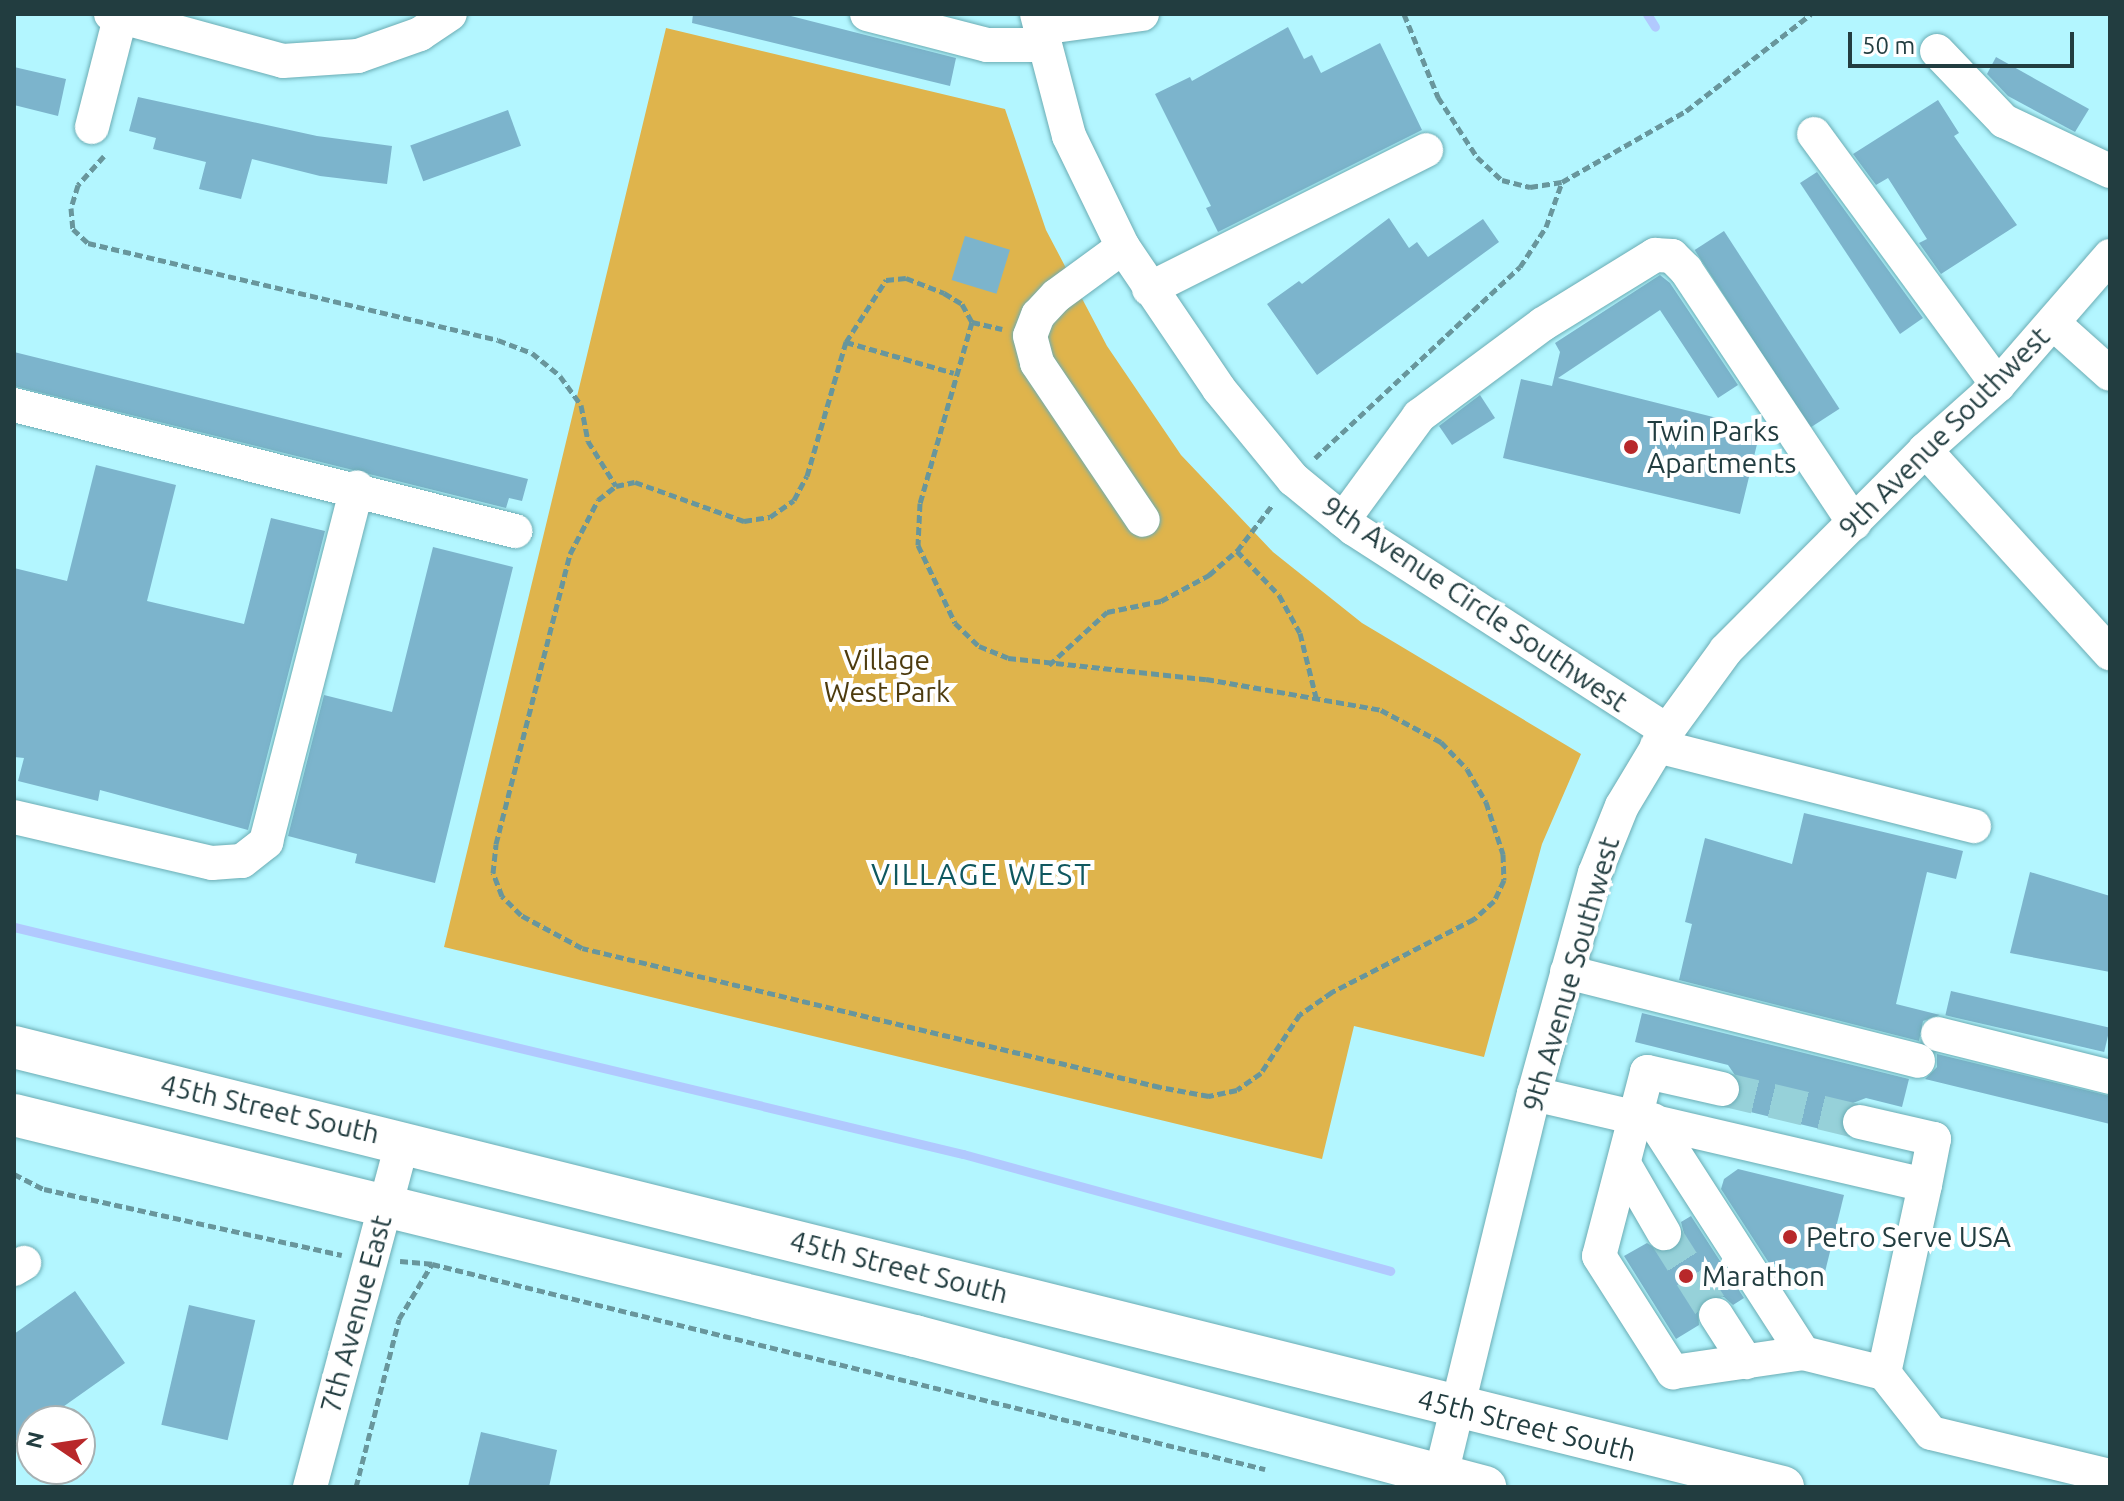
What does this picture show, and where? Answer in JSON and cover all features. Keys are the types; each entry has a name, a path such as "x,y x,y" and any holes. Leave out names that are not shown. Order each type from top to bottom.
{"main road":[{"name":"45th Street South","path":"14,1047 403,1140 1457,1408 1783,1487"},
{"path":"14,1115 915,1336 1439,1482 1485,1487"}],"street":[{"path":"92,127 117,15 283,61 358,56 420,34 450,14"},
{"path":"867,14 987,45 1040,29 1142,14"},
{"name":"9th Avenue Circle Southwest","path":"1040,29 1069,136 1123,247 1219,389 1293,479 1343,520 1662,738 1974,826"},
{"path":"1937,51 2004,121 2110,171"},
{"path":"1814,134 1998,385"},
{"path":"1149,289 1426,150"},
{"path":"1123,247 1056,296 1038,315 1030,336 1037,363 1143,520"},
{"path":"1343,520 1419,416 1543,324 1655,255 1672,256 1686,270 1854,523"},
{"name":"9th Avenue Southwest","path":"1439,1482 1567,972 1595,873 1622,806 1662,738 1726,650 1925,450 1998,385 2110,256"},
{"path":"2053,323 2110,374"},
{"path":"14,405 357,488 515,531"},
{"path":"1925,450 2110,653"},
{"path":"14,817 212,863 242,861 266,842 357,488"},
{"path":"1567,972 1918,1061"},
{"path":"1938,1034 2110,1077"},
{"path":"1722,1089 1647,1072 1644,1119 1624,1164 1599,1256 1673,1372 1803,1353 1884,1373 1931,1433 2110,1476"},
{"path":"1534,1094 1925,1185"},
{"path":"1644,1119 1803,1353"},
{"path":"1860,1122 1934,1139 1884,1373"},
{"name":"7th Avenue East","path":"310,1487 403,1140"},
{"path":"1624,1164 1664,1233"},
{"path":"1716,1315 1746,1362"}],"path":[{"path":"1404,14 1438,97 1477,157 1502,180 1530,187 1562,182 1686,111 1811,14"},
{"path":"92,127 112,134 104,157 78,185 71,208 73,229 88,243 498,340 532,353 560,376 581,405 588,441 616,486"},
{"path":"1048,665 1107,612 1184,591 1237,551 1293,479 1520,267 1546,227 1562,182"},
{"path":"906,278 962,304 972,322 954,373 920,503 918,545 934,587 955,623 971,638 1008,658 1048,665 1179,675 1381,710 1441,742 1467,769 1486,802 1503,854 1504,880 1494,901 1474,919 1332,992 1300,1014 1261,1073 1237,1090 1209,1096 1160,1087 582,948 521,915 502,896 493,873 496,844 570,554 582,523 616,486 652,486 713,514 744,521 770,517 794,500 807,476 846,342 886,280 906,278"},
{"path":"846,342 954,373"},
{"path":"1237,551 1279,595 1300,633 1317,701"},
{"path":"14,1174 44,1189 309,1251"},
{"path":"356,1487 399,1319 432,1264 1280,1472"}],"green space":[{"name":"Village West Park","path":"666,28 1005,109 1046,230 1107,346 1181,455 1273,552 1362,623 1581,754 1542,844 1484,1057 1354,1026 1322,1159 444,947"}],"building":[{"path":"693,14 783,14 956,58 950,86 692,23"},
{"path":"1288,27 1304,59 1312,55 1321,73 1380,43 1422,130 1218,232 1206,208 1211,206 1155,94 1190,77 1192,81"},
{"path":"1996,57 2089,109 2075,132 2008,96 1987,74"},
{"path":"14,67 66,79 58,116 14,105"},
{"path":"138,97 317,136 392,146 387,184 320,176 252,159 241,199 199,189 206,162 153,149 156,138 129,131"},
{"path":"1938,100 1959,133 1954,136 2017,225 1941,274 1919,243 1927,239 1888,178 1876,185 1853,154"},
{"path":"508,110 521,146 423,181 410,146"},
{"path":"1817,172 1923,318 1900,334 1800,183"},
{"path":"1389,218 1409,248 1417,242 1428,257 1483,219 1499,242 1317,375 1267,304 1299,281 1302,284"},
{"path":"1724,231 1839,409 1810,428 1695,250"},
{"path":"965,236 1010,250 996,294 952,280"},
{"name":"Twin Parks Apartments","path":"1660,275 1670,283 1738,385 1718,398 1660,310 1558,378 1729,421 1728,428 1759,436 1740,514 1503,458 1521,379 1552,386 1560,352 1555,343"},
{"path":"14,352 528,479 522,501 509,498 506,508 14,386"},
{"path":"1480,395 1495,418 1452,445 1439,426"},
{"path":"96,465 176,485 147,601 244,624 271,518 325,531 248,830 100,790 98,801 18,781 24,758 14,757 14,568 67,581"},
{"path":"433,547 513,567 435,883 355,863 357,854 288,836 324,695 392,712"},
{"path":"1804,813 1963,851 1956,879 1927,872 1896,1004 1940,1015 1923,1021 1919,1041 1679,980 1692,924 1685,922 1705,838 1792,864"},
{"path":"2030,872 2110,896 2110,972 2010,953"},
{"path":"1951,991 2110,1028 2104,1052 1945,1015"},
{"path":"1642,1013 1909,1079 1902,1107 1866,1098 1853,1103 1841,1117 1845,1135 1730,1107 1741,1094 1741,1084 1728,1065 1635,1042"},
{"path":"1937,1054 2110,1096 2110,1124 1925,1079 1937,1067"},
{"name":"Petro Serve USA","path":"1738,1169 1844,1195 1824,1276 1769,1263 1721,1189 1724,1179"},
{"name":"Marathon","path":"1691,1216 1744,1298 1733,1305 1724,1297 1706,1298 1698,1307 1699,1325 1676,1339 1624,1256 1647,1243 1663,1253 1675,1250 1684,1234 1681,1222"},
{"path":"75,1291 125,1363 66,1405 16,1405 14,1442 14,1334"},
{"path":"189,1305 255,1320 228,1440 161,1425"},
{"path":"481,1432 557,1450 549,1487 468,1487"}],"waterway":[{"path":"1647,14 1655,27"},
{"path":"14,927 963,1154 1390,1271"}],"tunnel":[{"path":"1722,1089 1860,1122"},
{"path":"1664,1233 1716,1315"}],"place":[{"name":"Twin Parks Apartments","path":"1631,447"},
{"name":"Petro Serve USA","path":"1790,1237"},
{"name":"Marathon","path":"1686,1276"}],"district":[{"name":"VILLAGE WEST","path":"982,874"}]}
